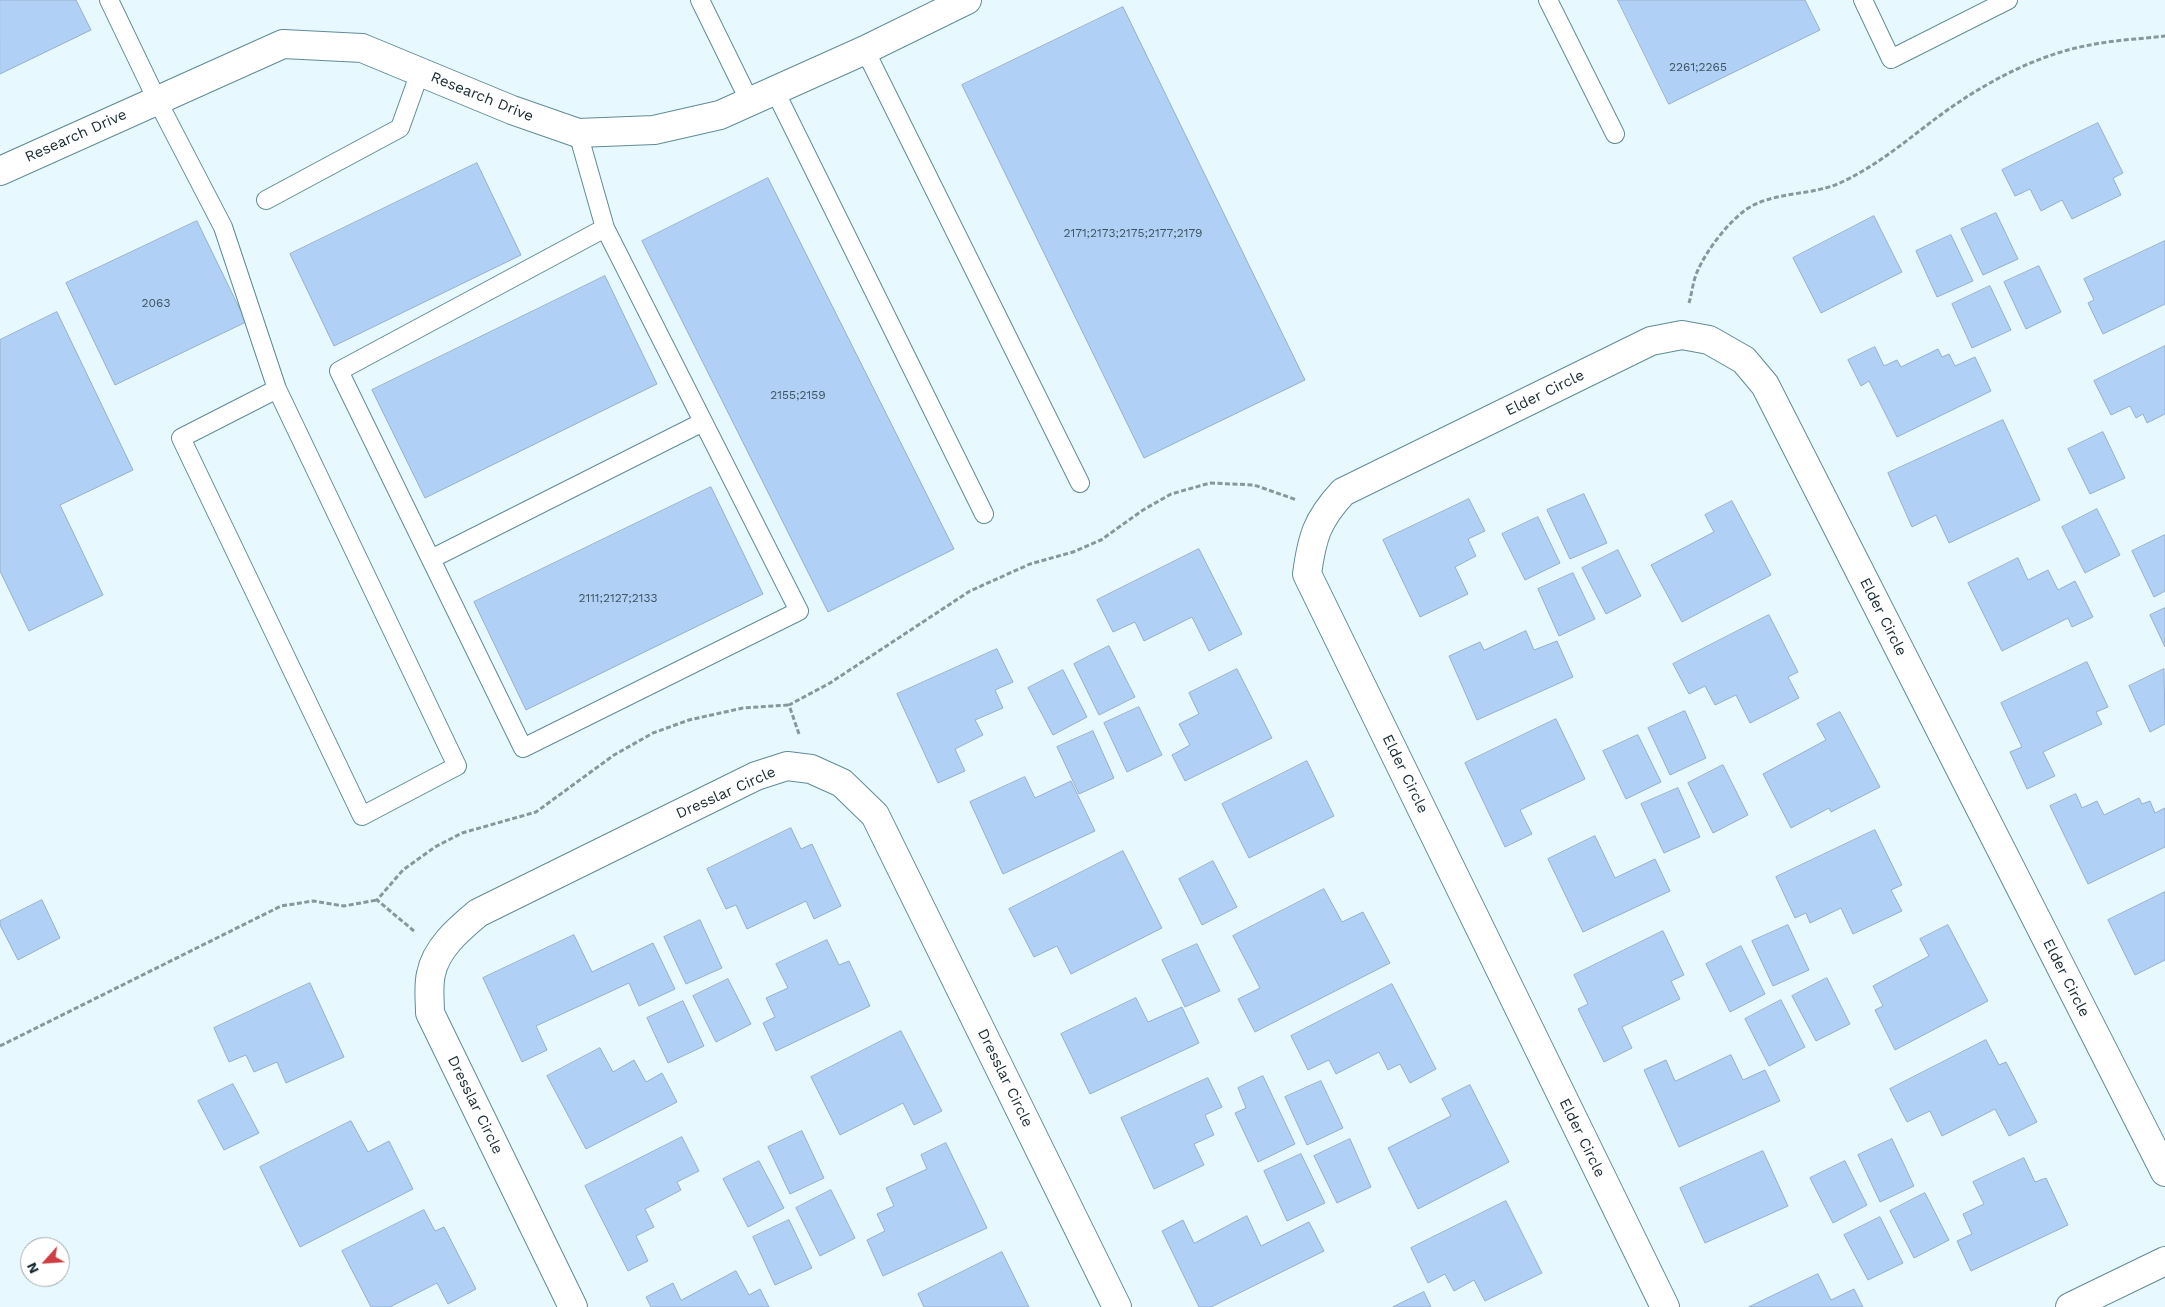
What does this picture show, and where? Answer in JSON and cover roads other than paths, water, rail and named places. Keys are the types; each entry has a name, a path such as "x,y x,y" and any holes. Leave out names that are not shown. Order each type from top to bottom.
{"street":[{"name":"Research Drive","path":"0,170 283,44 362,48 512,110 578,133 654,130 720,115 865,50 967,0"},
{"name":"Elder Circle","path":"1665,1307 1307,574 1311,545 1325,511 1342,492 1651,341 1682,335 1709,340 1744,360 1765,385 2165,1172"},
{"name":"Dresslar Circle","path":"573,1307 430,1014 430,974 439,952 461,927 478,912 756,776 787,766 811,769 842,783 875,815 1117,1307"},
{"path":"2070,1307 2165,1261"}],"lane":[{"path":"109,0 157,100 223,227 277,389 457,766 362,816 181,438 277,389"},
{"path":"1548,0 1615,134"},
{"path":"1863,0 1891,59 2008,0"},
{"path":"703,1 750,102"},
{"path":"865,50 1080,483"},
{"path":"266,200 400,128 420,72"},
{"path":"776,90 984,514"},
{"path":"578,133 606,228 799,612 523,748 339,371 606,228"},
{"path":"431,559 703,422"}]}
